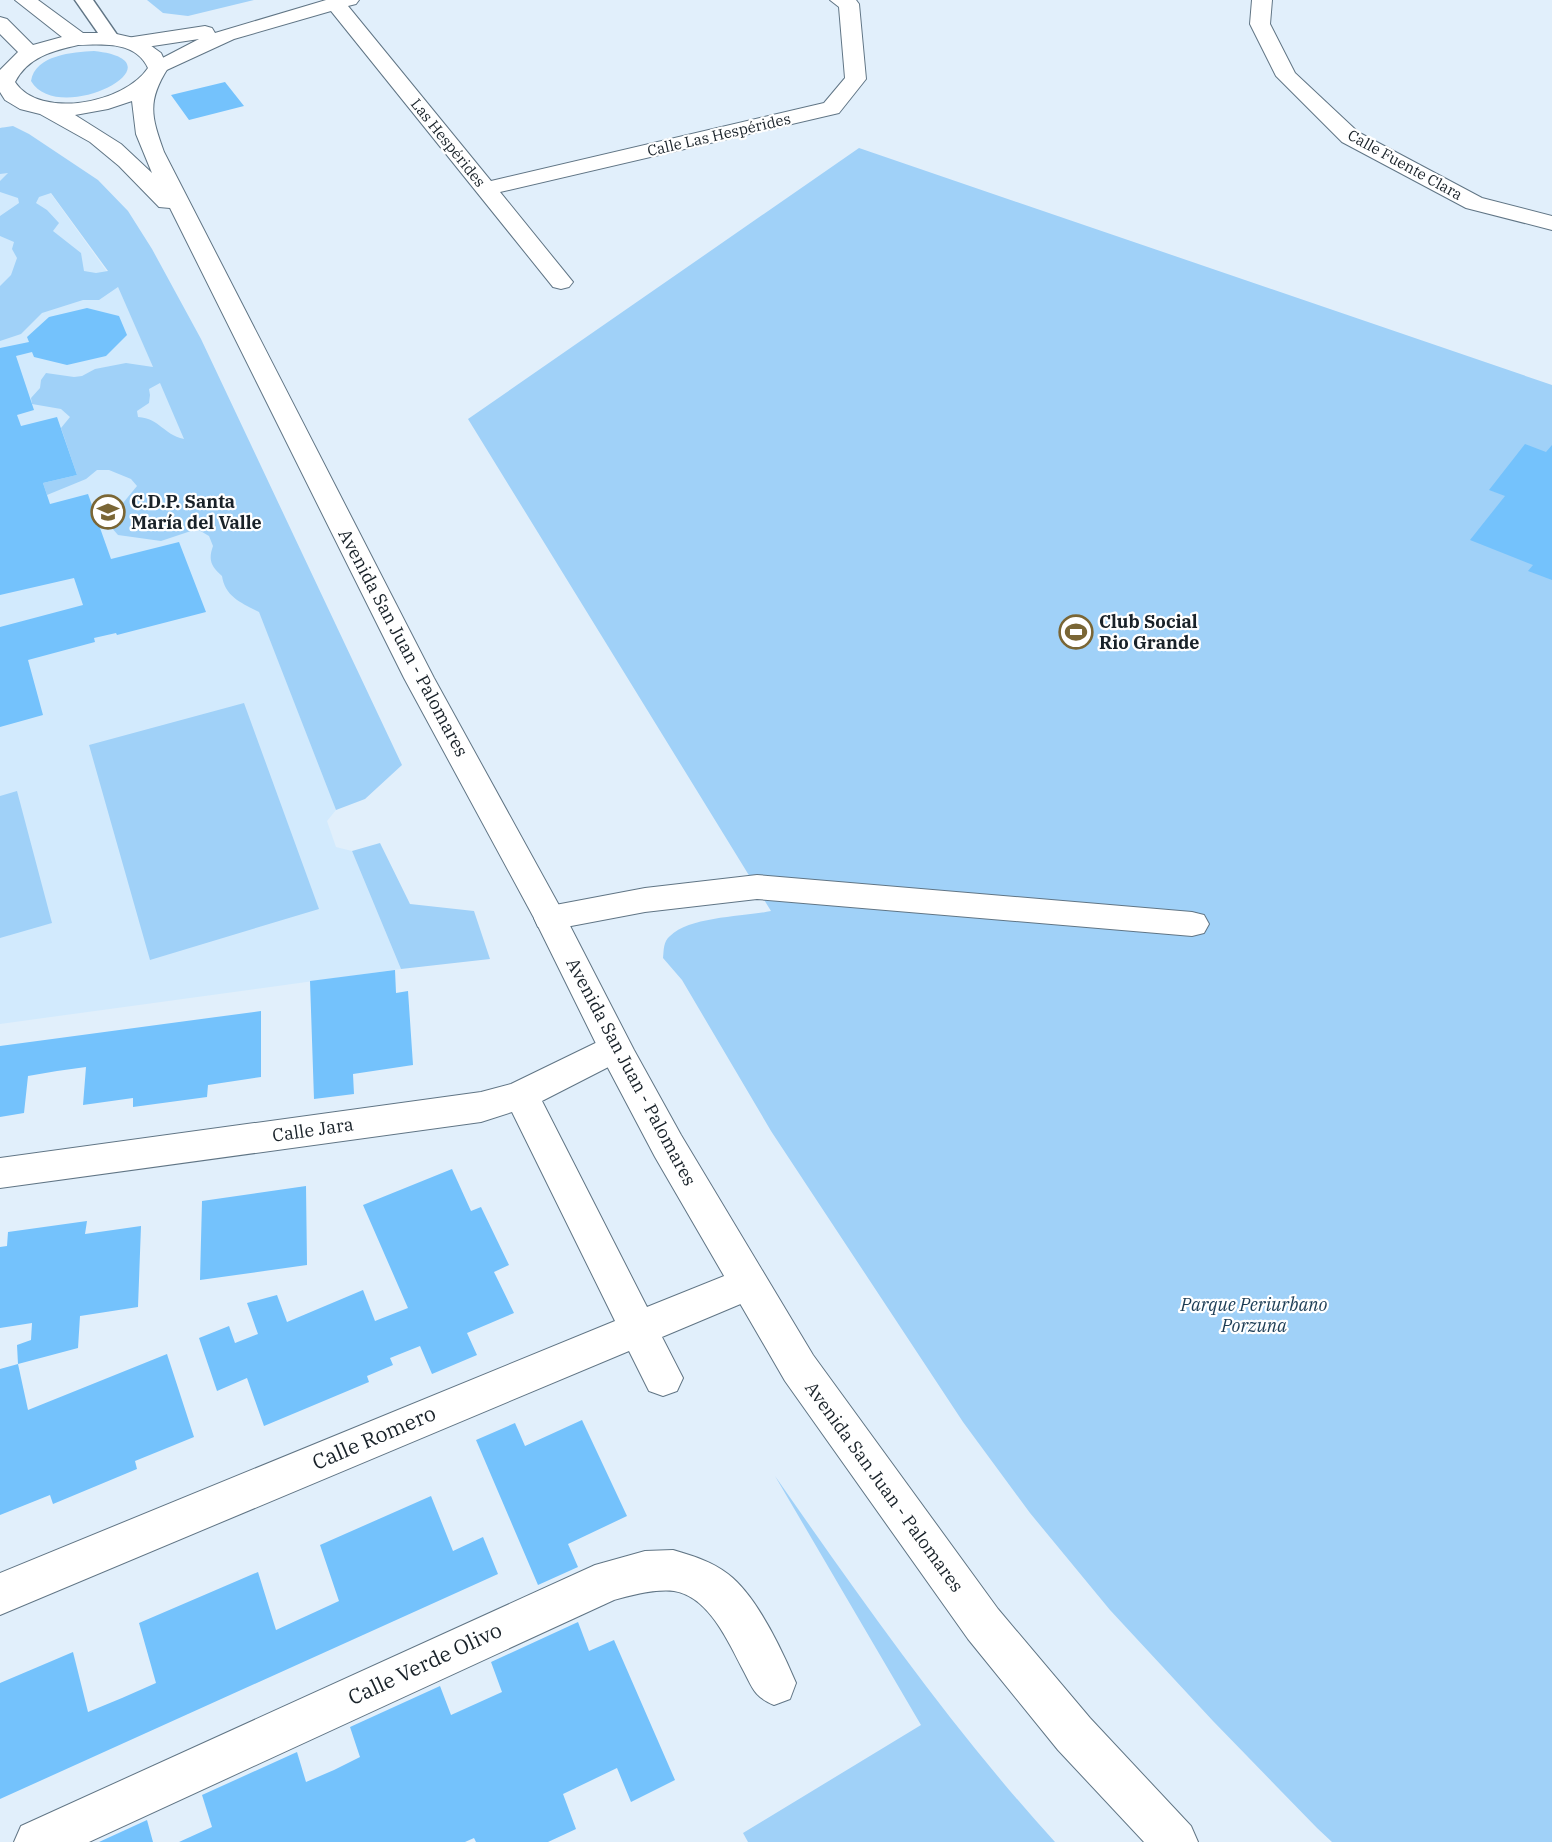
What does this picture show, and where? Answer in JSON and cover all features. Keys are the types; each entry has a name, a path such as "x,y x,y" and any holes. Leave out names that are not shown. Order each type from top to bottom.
{"street":[{"path":"26,0 78,39"},
{"name":"Calle Las Hespérides","path":"486,189 831,108 856,79 849,4 840,0"},
{"name":"Calle Fuente Clara","path":"1263,0 1260,24 1286,76 1350,137 1474,203 1552,223"},
{"path":"0,108 77,109 102,105 124,98 196,46 266,22 342,2"},
{"name":"Las Hespérides","path":"342,2 561,282"},
{"path":"194,233 158,191 104,141 75,122 17,100 7,92 3,76 30,53 78,39 111,39 133,43 266,22"},
{"path":"0,23 30,53"},
{"path":"133,43 156,59 153,75 141,107 145,129 153,152 194,233"},
{"name":"Avenida San Juan - Palomares","path":"194,233 419,678 550,918 614,1048 668,1146 799,1368 983,1624 1074,1734 1175,1842"},
{"path":"550,918 645,900 756,887 1192,924"},
{"name":"Calle Jara","path":"0,1173 481,1107 521,1095 614,1048"},
{"path":"521,1095 663,1378"},
{"name":"Calle Romero","path":"0,1594 749,1283"},
{"name":"Calle Verde Olivo","path":"38,1842 610,1580 636,1571 667,1568 696,1576 714,1589 733,1608 774,1683"}],"lane":[{"path":"84,0 111,39"}],"shaded area":[{"name":"C.D.P. Santa María del Valle","path":"3,127 118,287 249,585 336,810 327,821 336,847 352,851 401,969 0,1024 0,128"}],"green space":[{"path":"147,0 254,0 188,16 163,13"},
{"path":"94,51 119,57 128,67 123,77 108,87 88,95 66,98 46,94 31,81 34,72 47,60 76,52"},
{"path":"13,126 29,134 98,180 128,211 152,249 201,339 402,765 365,799 336,810 259,612 246,606 227,589 222,576 212,562 213,546 209,536 197,529 161,541 118,535 111,527 122,516 123,503 137,486 131,479 109,470 97,470 86,479 47,495 43,483 77,475 61,428 70,417 61,409 32,404 31,398 40,388 41,380 46,373 74,377 82,376 95,369 126,363 153,367 118,287 99,300 83,300 42,313 21,334 0,341 0,286 11,275 17,258 12,249 14,242 0,236 0,216 19,203 18,198 0,192 0,181 8,173 0,174 0,128","holes":["51,193 108,271 96,273 84,271 81,253 53,231 59,223 47,210 36,203 39,197","160,383 184,439 171,434 146,418 138,417 137,411 149,403 149,389"]},
{"name":"Parque Periurbano Porzuna","path":"859,148 1552,385 1552,1842 1332,1842 1317,1828 1110,1610 1030,1513 963,1422 771,1131 682,980 663,958 666,941 679,929 718,918 771,911 468,419"},
{"path":"244,703 319,909 150,960 89,745"},
{"path":"17,791 52,923 0,938 0,796"},
{"path":"380,843 410,904 474,911 490,959 401,969 352,851"},
{"path":"775,1476 909,1664 980,1754 1055,1842 748,1842 743,1833 921,1725"}],"building":[{"path":"225,82 244,106 189,120 171,95"},
{"path":"87,308 119,316 127,335 106,356 67,365 34,357 32,352 16,356 34,410 17,415 21,426 57,417 77,475 43,483 50,504 88,494 111,559 179,542 206,612 117,635 116,633 94,638 95,642 28,660 43,715 0,727 0,627 83,605 74,578 0,595 0,348 29,342 27,337 49,317"},
{"path":"1525,444 1546,452 1552,445 1552,580 1528,571 1533,565 1470,540 1505,496 1489,490"},
{"path":"395,970 396,993 408,991 413,1065 353,1074 354,1094 314,1099 310,981"},
{"path":"261,1011 261,1077 208,1085 207,1097 133,1107 133,1098 83,1105 86,1067 57,1071 28,1076 24,1113 0,1117 0,1046"},
{"path":"452,1169 471,1211 481,1207 509,1265 494,1272 514,1313 467,1333 477,1355 432,1374 420,1346 390,1358 393,1365 367,1376 369,1382 264,1426 247,1378 217,1391 199,1338 229,1326 235,1343 258,1334 247,1303 277,1295 287,1322 363,1290 375,1321 408,1308 363,1205"},
{"path":"306,1186 307,1265 200,1280 202,1201"},
{"path":"87,1221 85,1234 141,1226 138,1307 80,1316 78,1348 18,1364 17,1345 31,1340 32,1323 0,1328 0,1247 7,1246 8,1232"},
{"path":"167,1354 194,1437 135,1461 137,1469 53,1504 50,1495 0,1515 0,1369 18,1364 28,1410"},
{"path":"582,1420 627,1516 568,1544 578,1567 538,1585 476,1440 515,1423 525,1446"},
{"path":"431,1496 453,1551 483,1537 498,1574 0,1799 0,1683 73,1652 88,1712 122,1698 156,1683 139,1623 258,1572 276,1630 339,1601 320,1545"},
{"path":"578,1622 589,1651 614,1640 675,1780 631,1802 617,1768 563,1794 576,1829 548,1842 476,1842 474,1838 465,1842 179,1842 212,1827 202,1795 297,1752 306,1782 334,1770 360,1757 350,1727 440,1686 451,1715 502,1692 491,1662"},
{"path":"147,1820 153,1842 99,1842"}],"place":[{"name":"C.D.P. Santa María del Valle","path":"108,512"},
{"name":"Club Social Rio Grande","path":"1076,632"}]}
